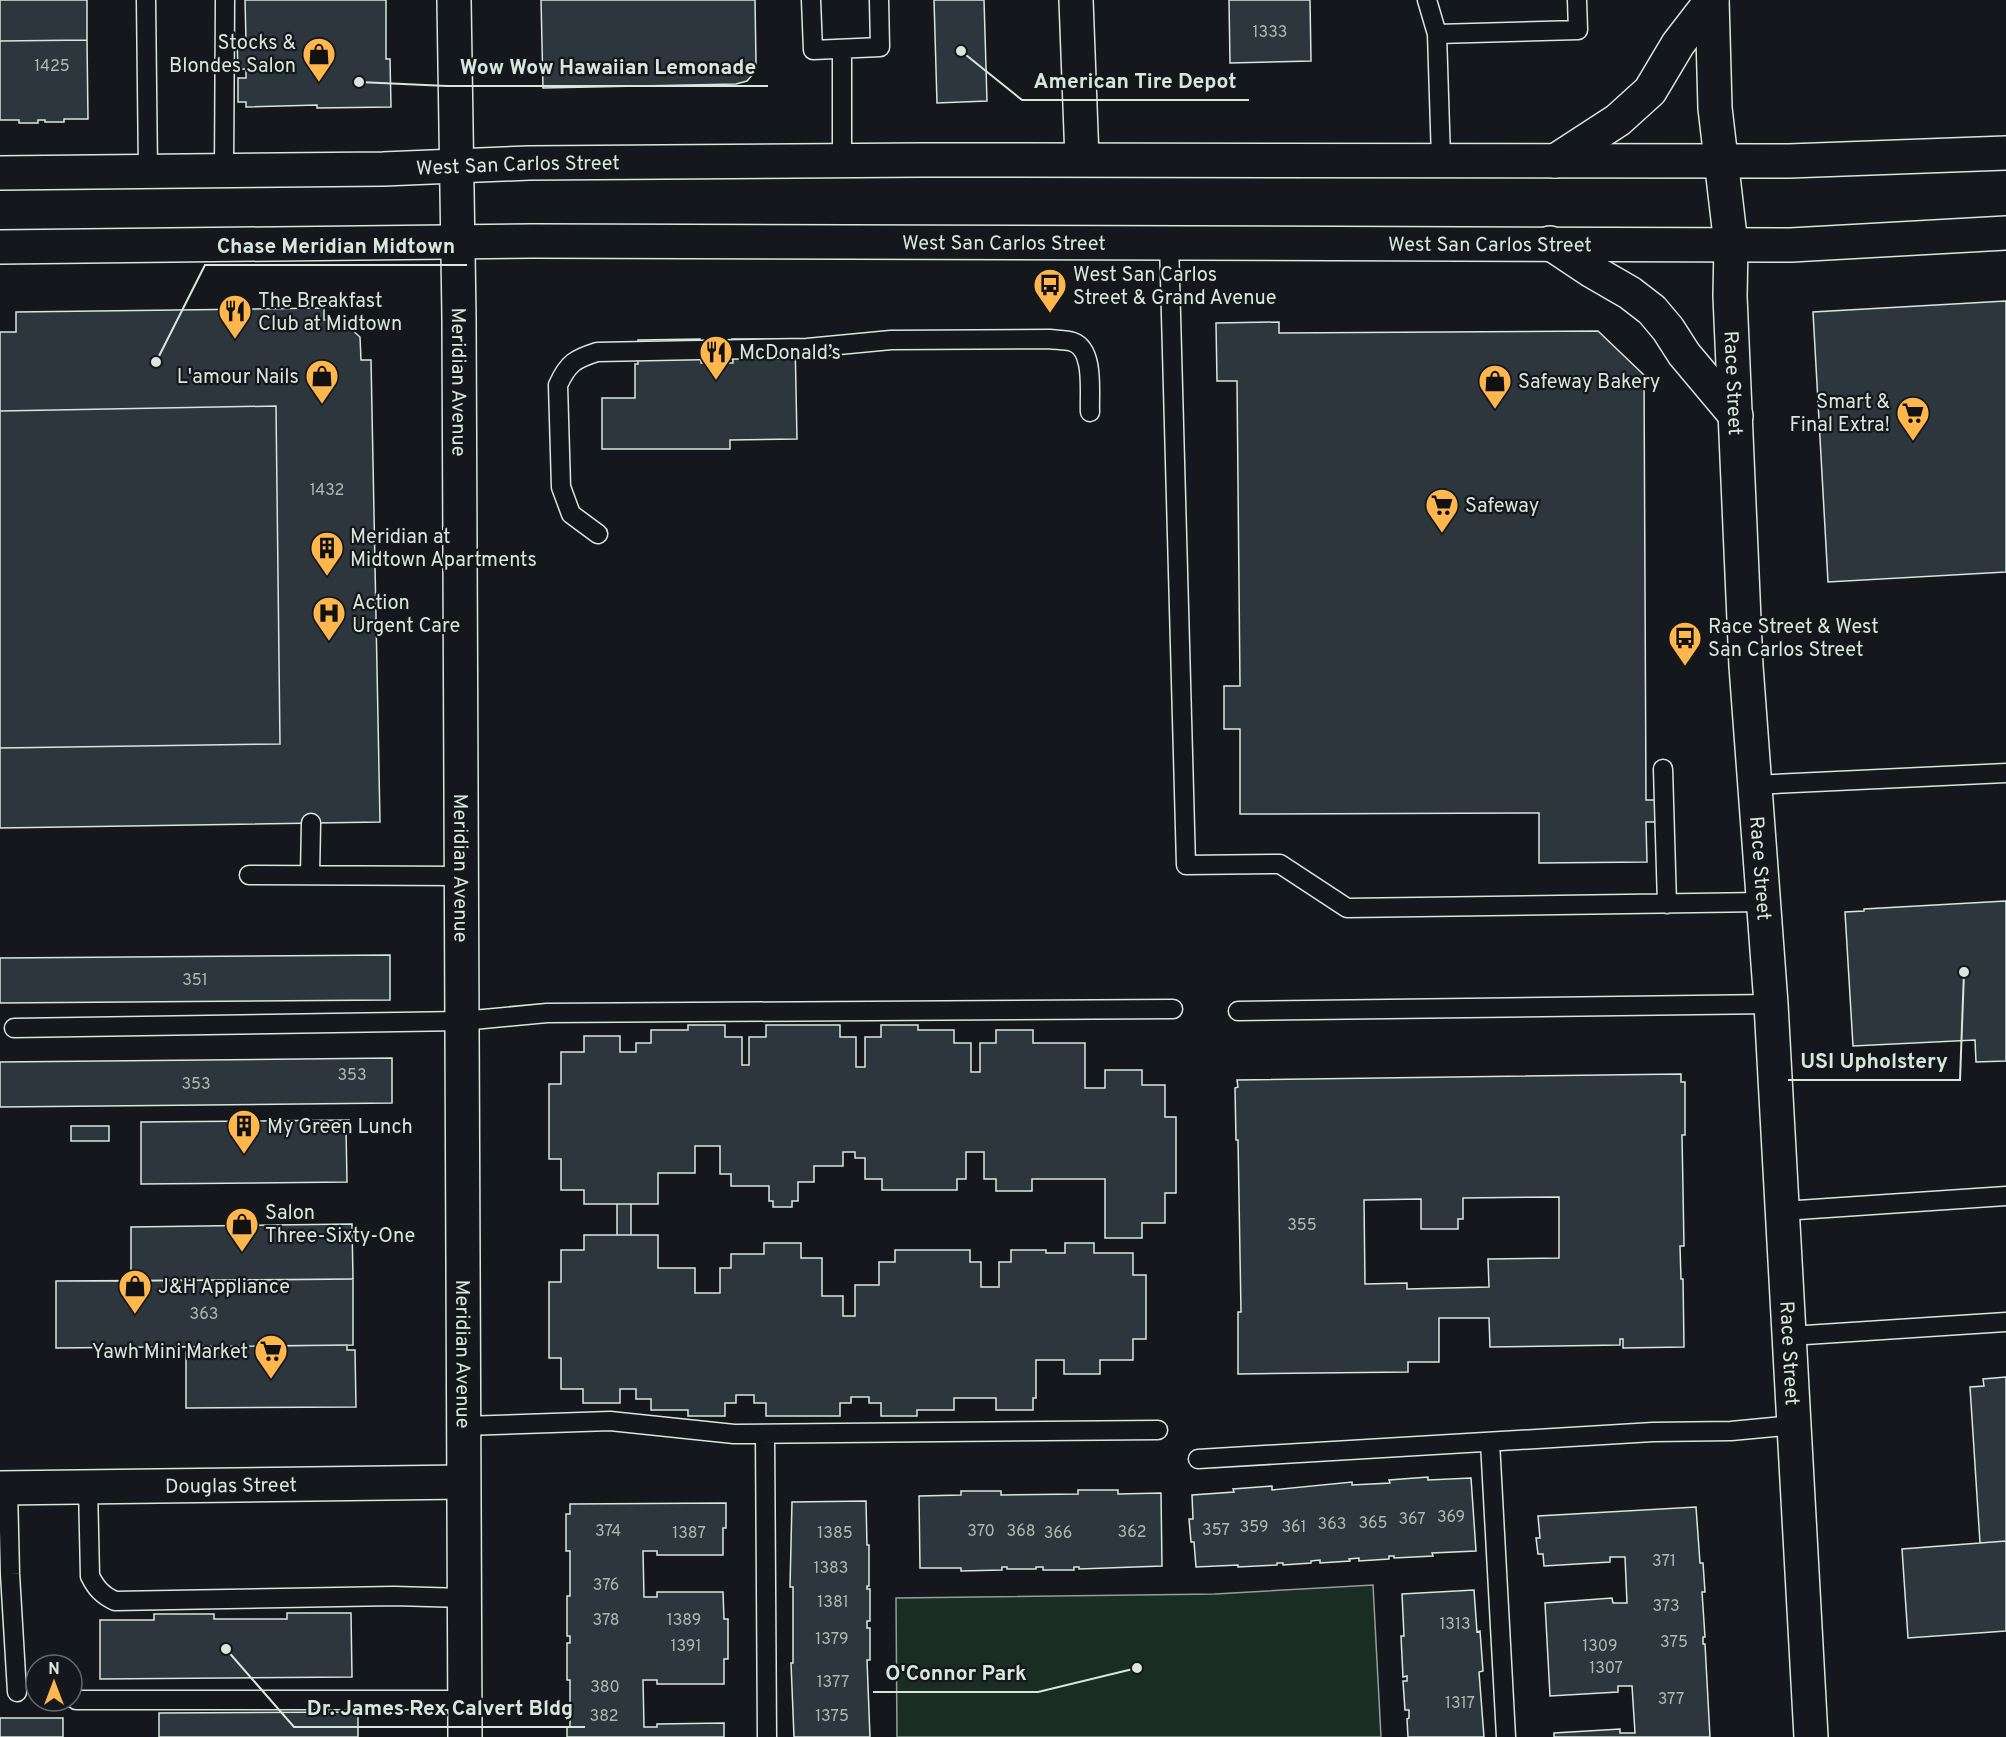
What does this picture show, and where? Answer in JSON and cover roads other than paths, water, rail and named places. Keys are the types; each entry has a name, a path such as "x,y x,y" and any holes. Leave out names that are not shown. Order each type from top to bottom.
{"main road":[{"name":"Meridian Avenue","path":"454,0 459,316 465,1737"},
{"path":"1076,0 1082,159"},
{"path":"1555,161 1618,120 1650,90 1678,44 1712,0"},
{"name":"Race Street","path":"1712,0 1715,108 1731,245 1730,296 1746,666 1771,1004 1811,1737"},
{"name":"West San Carlos Street","path":"0,173 456,167 529,163 1082,159 1789,161 2006,153"},
{"name":"West San Carlos Street","path":"0,247 457,242 1791,245 2006,233"},
{"path":"1550,243 1630,293 1652,310 1684,354 1736,416"},
{"name":"Douglas Street","path":"4,1488 463,1482"}],"lane":[{"path":"146,0 148,172"},
{"path":"224,171 225,0"},
{"path":"811,0 813,50 880,47 879,0"},
{"path":"1427,0 1437,34 1440,159"},
{"path":"1437,34 1578,30 1577,0"},
{"path":"842,49 842,161"},
{"path":"1170,242 1186,865 1281,864 1347,908 1762,902"},
{"path":"598,534 571,514 561,487 558,385 564,372 576,359 597,352 807,348 891,340 1049,339 1074,342 1086,353 1089,366 1090,412"},
{"path":"1663,769 1667,904"},
{"path":"1754,785 2006,773"},
{"path":"310,875 311,823"},
{"path":"249,875 461,876"},
{"path":"1238,1011 1771,1004"},
{"path":"14,1028 462,1021 547,1013 1173,1010"},
{"path":"1783,1211 2006,1196"},
{"path":"1790,1336 2006,1322"},
{"path":"463,1426 610,1421 734,1434 1158,1430"},
{"path":"1198,1460 1653,1432 1731,1431 1795,1425"},
{"path":"765,1434 767,1737"},
{"path":"1490,1442 1506,1737"},
{"path":"88,1487 90,1576 104,1596 115,1600 394,1596 464,1599"},
{"path":"4,1488 17,1692"},
{"path":"84,1700 464,1700"}],"place":[{"name":"American Tire Depot","path":"961,51"},
{"name":"Wow Wow Hawaiian Lemonade","path":"359,82"},
{"name":"Stocks & Blondes Salon","path":"319,83"},
{"name":"West San Carlos Street & Grand Avenue","path":"1050,314"},
{"name":"The Breakfast Club at Midtown","path":"235,340"},
{"name":"Chase Meridian Midtown","path":"156,362"},
{"name":"McDonald’s","path":"716,381"},
{"name":"L'amour Nails","path":"322,405"},
{"name":"Safeway Bakery","path":"1495,410"},
{"name":"Smart & Final Extra!","path":"1913,442"},
{"name":"Safeway","path":"1442,534"},
{"name":"Meridian at Midtown Apartments","path":"327,577"},
{"name":"Action Urgent Care","path":"329,642"},
{"name":"Race Street & West San Carlos Street","path":"1685,667"},
{"name":"USI Upholstery","path":"1964,972"},
{"name":"My Green Lunch","path":"244,1155"},
{"name":"Salon Three-Sixty-One","path":"242,1253"},
{"name":"J&H Appliance","path":"135,1315"},
{"name":"Yawh Mini Market","path":"271,1380"},
{"name":"Dr. James Rex Calvert Bldg","path":"226,1649"},
{"name":"O'Connor Park","path":"1137,1668"}]}
